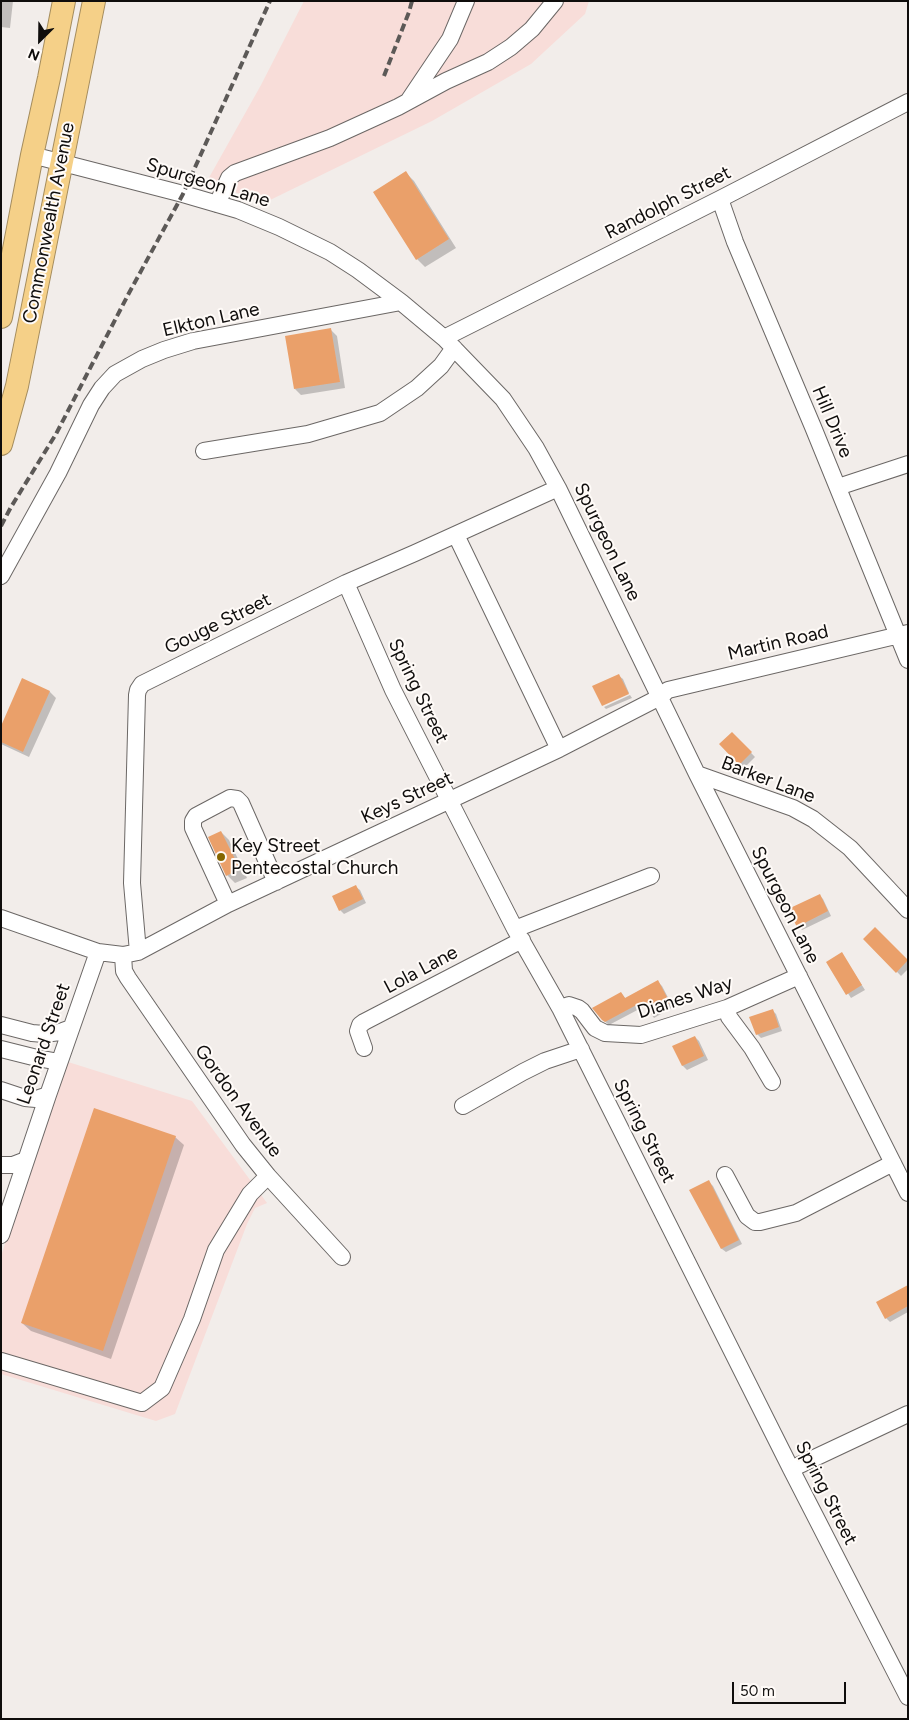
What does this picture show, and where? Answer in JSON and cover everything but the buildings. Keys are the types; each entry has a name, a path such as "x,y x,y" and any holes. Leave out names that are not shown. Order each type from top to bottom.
{"highway":[{"name":"Commonwealth Avenue","path":"1,317 64,1"},
{"name":"Commonwealth Avenue","path":"1,444 6,415 17,386 94,1"}],"street":[{"path":"408,102 450,40 466,1"},
{"path":"217,204 229,178 235,173 330,138 488,62 511,47 532,29 555,1"},
{"name":"Randolph Street","path":"449,343 720,199 908,102"},
{"name":"Spurgeon Lane","path":"32,155 238,210 279,227 330,252 401,302 449,343 503,399 536,448 558,488 697,774 908,1193"},
{"name":"Hill Drive","path":"720,199 735,242 902,634 908,660"},
{"name":"Elkton Lane","path":"1,576 58,473 91,405 102,388 115,374 142,359 193,341 401,302"},
{"path":"204,451 308,434 380,413 417,388 441,366 449,343"},
{"path":"838,487 908,464"},
{"name":"Gouge Street","path":"130,953 138,690 142,684 346,583 558,488"},
{"path":"456,535 559,749"},
{"name":"Spring Street","path":"346,583 393,690 519,934 581,1049 791,1469 908,1697"},
{"name":"Martin Road","path":"660,697 668,690 902,634"},
{"name":"Keys Street","path":"130,953 228,904 559,749 660,697"},
{"name":"Barker Lane","path":"697,774 793,808 813,819 850,848 908,910"},
{"path":"228,904 193,828 193,821 196,816 230,798 240,803 276,882"},
{"path":"519,934 651,876"},
{"path":"1,918 98,952 130,953"},
{"name":"Lola Lane","path":"364,1048 358,1031 360,1025 364,1022 519,934"},
{"name":"Leonard Street","path":"1,1235 98,952"},
{"name":"Gordon Avenue","path":"130,953 124,971 243,1145 268,1176 342,1257"},
{"name":"Dianes Way","path":"560,1008 569,1005 582,1010 595,1028 605,1033 641,1035 727,1008 798,976"},
{"path":"727,1008 728,1017 752,1048 772,1082"},
{"path":"1,1025 44,1034 60,1032 71,1028"},
{"path":"1,1049 59,1062"},
{"path":"464,1106 545,1061 581,1049"},
{"path":"1,1090 24,1098 36,1099 48,1095"},
{"path":"1,1165 13,1165 26,1160"},
{"path":"725,1175 747,1216 755,1222 760,1222 796,1213 893,1163"},
{"path":"1,1360 142,1404 162,1388 192,1319 216,1250 250,1194 268,1176"},
{"path":"791,1469 908,1414"}],"shaded area":[{"path":"304,1 589,1 585,14 531,64 432,121 266,202 206,183 261,85"},
{"path":"65,1061 192,1101 267,1203 255,1208 247,1224 175,1414 156,1421 1,1374 1,1256"}],"railway":[{"path":"1,526 56,434 183,194 270,1"},
{"path":"384,76 412,1"}],"place":[{"name":"Key Street Pentecostal Church","path":"221,857"}]}
